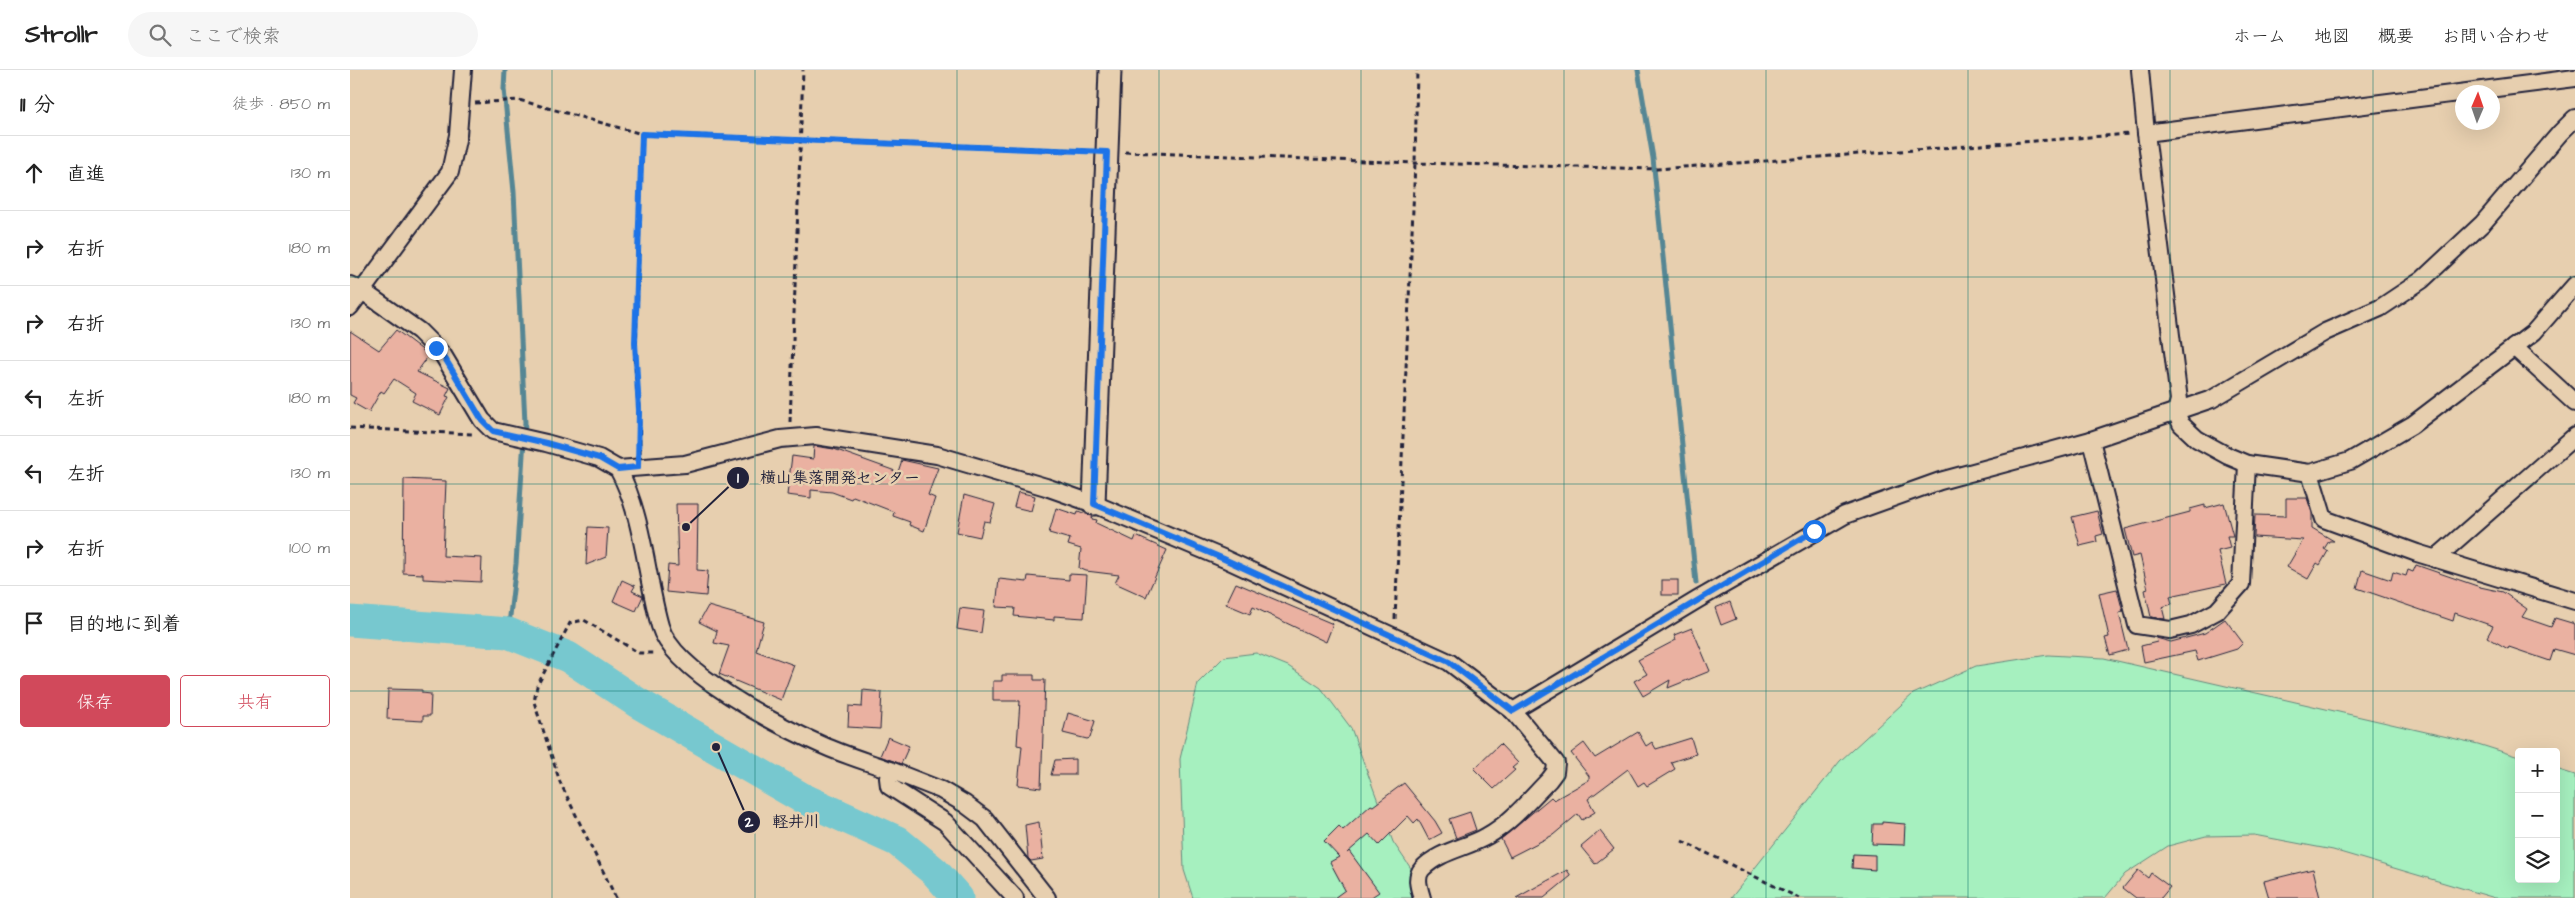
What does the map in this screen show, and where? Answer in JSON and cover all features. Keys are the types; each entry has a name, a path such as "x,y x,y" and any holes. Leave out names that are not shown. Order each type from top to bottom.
{"street":[{"path":"350,307 356,288 450,172 458,135 463,70"},
{"path":"1094,504 1110,70"},
{"path":"2140,70 2179,400 2176,412 2181,424 2197,439 2228,456 2247,464 2310,473 2350,461 2412,425 2534,332 2575,285"},
{"path":"2146,133 2575,78"},
{"path":"1513,711 1696,600 1845,515 1940,481 2091,440 2212,399 2325,332 2380,308 2422,280 2483,223 2575,118"},
{"path":"356,288 419,331 443,355 488,427 499,433 546,443 599,458 618,469 685,464 790,438 829,437 928,452 1046,487 1094,504 1224,559 1449,662 1513,711 1556,763 1555,772 1498,829 1432,861 1422,870 1418,882 1422,898"},
{"path":"2514,347 2575,403"},
{"path":"2435,559 2575,436"},
{"path":"2091,440 2137,625 2170,630 2191,625 2217,611 2241,584 2247,464"},
{"path":"618,469 640,530 660,628 670,646 688,665 741,703 823,745 941,790 965,804 985,819 1047,898"},
{"path":"2310,473 2324,519 2435,559 2575,601"},
{"path":"890,770 889,786 945,822 1014,898"}],"path":[{"path":"790,438 803,70"},
{"path":"1393,638 1415,163 1417,70"},
{"path":"460,104 519,100 642,134 1415,163 1657,169 2146,133"},
{"path":"638,467 639,420 635,349 642,134"},
{"path":"350,428 477,434 488,427"},
{"path":"616,898 560,782 536,712 535,693 570,623 584,620 642,654 659,652 670,646"},
{"path":"1682,841 1799,898"}],"green space":[{"path":"1256,653 1288,666 1321,688 1351,728 1393,842 1431,898 1193,898 1184,870 1180,759 1198,683 1224,657"},
{"path":"2048,655 2104,658 2478,744 2515,756 2515,883 2560,883 2560,770 2575,775 2575,898 2495,898 2333,850 2254,835 2206,836 2168,846 2125,874 2105,898 1731,898 1840,761 1913,694 1976,666"}],"building":[{"path":"396,330 429,355 417,372 450,388 446,396 449,397 440,415 412,401 416,393 394,379 384,393 381,391 369,412 353,403 356,398 350,395 350,331 379,350"},
{"path":"814,446 834,449 898,472 902,460 938,468 928,495 935,498 924,531 909,525 910,522 893,516 894,512 853,496 851,499 832,492 811,490 811,498 787,495 792,456 813,459"},
{"path":"404,479 446,481 443,556 482,558 481,582 423,579 423,574 403,573"},
{"path":"1018,492 1035,496 1031,511 1014,507"},
{"path":"964,495 995,504 990,522 984,521 980,537 957,532"},
{"path":"2286,498 2307,498 2312,513 2312,528 2334,541 2329,541 2324,549 2328,551 2320,565 2317,563 2308,579 2287,567 2303,540 2254,537 2255,515 2286,516"},
{"path":"2224,503 2233,536 2227,536 2230,548 2218,551 2226,584 2170,596 2172,604 2162,607 2165,619 2151,617 2145,590 2148,589 2140,555 2132,557 2125,529 2190,512 2190,509 2205,505 2205,508"},
{"path":"676,504 698,504 697,570 708,571 706,596 666,592 668,565 678,566"},
{"path":"1056,508 1077,515 1078,511 1093,516 1092,519 1097,520 1096,523 1134,541 1136,536 1167,550 1146,597 1115,583 1119,575 1086,571 1079,568 1081,549 1068,545 1070,539 1049,533"},
{"path":"2097,511 2103,534 2096,536 2097,542 2080,546 2072,517"},
{"path":"588,527 608,528 606,557 586,565"},
{"path":"2416,565 2480,587 2503,592 2527,609 2522,617 2551,627 2555,618 2575,624 2575,655 2554,649 2550,661 2509,647 2508,649 2487,637 2493,626 2455,613 2453,621 2357,588 2362,570 2391,580 2393,572 2406,576 2408,570 2413,572"},
{"path":"1069,574 1087,575 1084,618 1054,616 1054,620 1014,616 1015,608 996,607 999,579 1027,582 1028,576 1069,580"},
{"path":"622,580 635,586 632,591 643,596 636,611 613,601"},
{"path":"1662,580 1678,580 1678,595 1662,595"},
{"path":"1236,583 1333,624 1326,642 1253,607 1250,614 1226,604"},
{"path":"2117,589 2123,612 2119,613 2128,650 2110,655 2105,638 2109,637 2099,593"},
{"path":"1730,602 1736,619 1721,625 1715,608"},
{"path":"708,606 764,622 756,651 794,665 781,700 719,674 729,646 714,643 717,631 699,622"},
{"path":"960,608 984,611 981,633 957,629"},
{"path":"2225,619 2243,643 2237,649 2198,661 2195,651 2144,662 2141,646 2157,642 2156,638 2171,642 2205,633"},
{"path":"1692,628 1710,671 1668,688 1670,680 1643,696 1634,681 1647,674 1638,660 1676,640 1674,635"},
{"path":"1002,675 1034,675 1034,680 1045,680 1041,788 1018,785 1022,746 1017,745 1020,701 993,701 993,681 1002,681"},
{"path":"388,689 422,690 422,693 431,694 430,716 423,716 423,721 387,719"},
{"path":"863,690 882,692 880,729 848,727 849,706 862,707"},
{"path":"1068,713 1095,721 1090,738 1087,739 1063,733"},
{"path":"1638,732 1646,746 1652,742 1656,749 1691,738 1696,754 1671,762 1675,769 1647,786 1644,782 1638,786 1628,769 1588,799 1595,812 1582,820 1578,814 1553,835 1510,857 1501,839 1551,797 1554,800 1589,780 1589,776 1571,753 1584,743 1595,758"},
{"path":"888,737 909,746 901,764 880,756"},
{"path":"1500,744 1518,763 1512,768 1515,770 1494,789 1474,769"},
{"path":"1075,759 1075,775 1051,775 1055,760"},
{"path":"1404,783 1435,821 1442,833 1429,840 1418,819 1414,823 1408,816 1379,845 1369,834 1349,851 1379,892 1370,898 1334,898 1345,890 1330,862 1339,857 1324,841 1339,826 1343,830 1371,805 1373,806"},
{"path":"1470,812 1476,830 1456,838 1449,819"},
{"path":"1039,822 1043,859 1031,861 1028,858 1025,825"},
{"path":"1882,822 1905,824 1904,845 1872,844 1873,824 1882,824"},
{"path":"1600,831 1614,849 1595,864 1581,847"},
{"path":"1853,854 1875,855 1875,870 1852,868"},
{"path":"2313,869 2320,898 2269,898 2264,881"},
{"path":"1567,870 1571,876 1544,898 1516,898"},
{"path":"2138,870 2148,878 2151,873 2170,887 2161,898 2136,898 2123,888"}],"waterway":[{"path":"505,70 504,89 514,192 525,423 516,564 508,633"},
{"path":"1638,70 1653,158 1696,583"},
{"path":"350,621 508,633 568,657 638,703 804,799 897,841 935,872 958,898"}],"place":[{"name":"横山集落開発センター","path":"686,527"},
{"name":"軽井川","path":"716,747"}],"route":[{"path":"436,348 443,355 482,420 493,431 599,458 618,469 622,467 638,467 640,449 635,343 642,134 1107,152 1094,504 1224,559 1449,662 1513,711 1814,531"}]}
